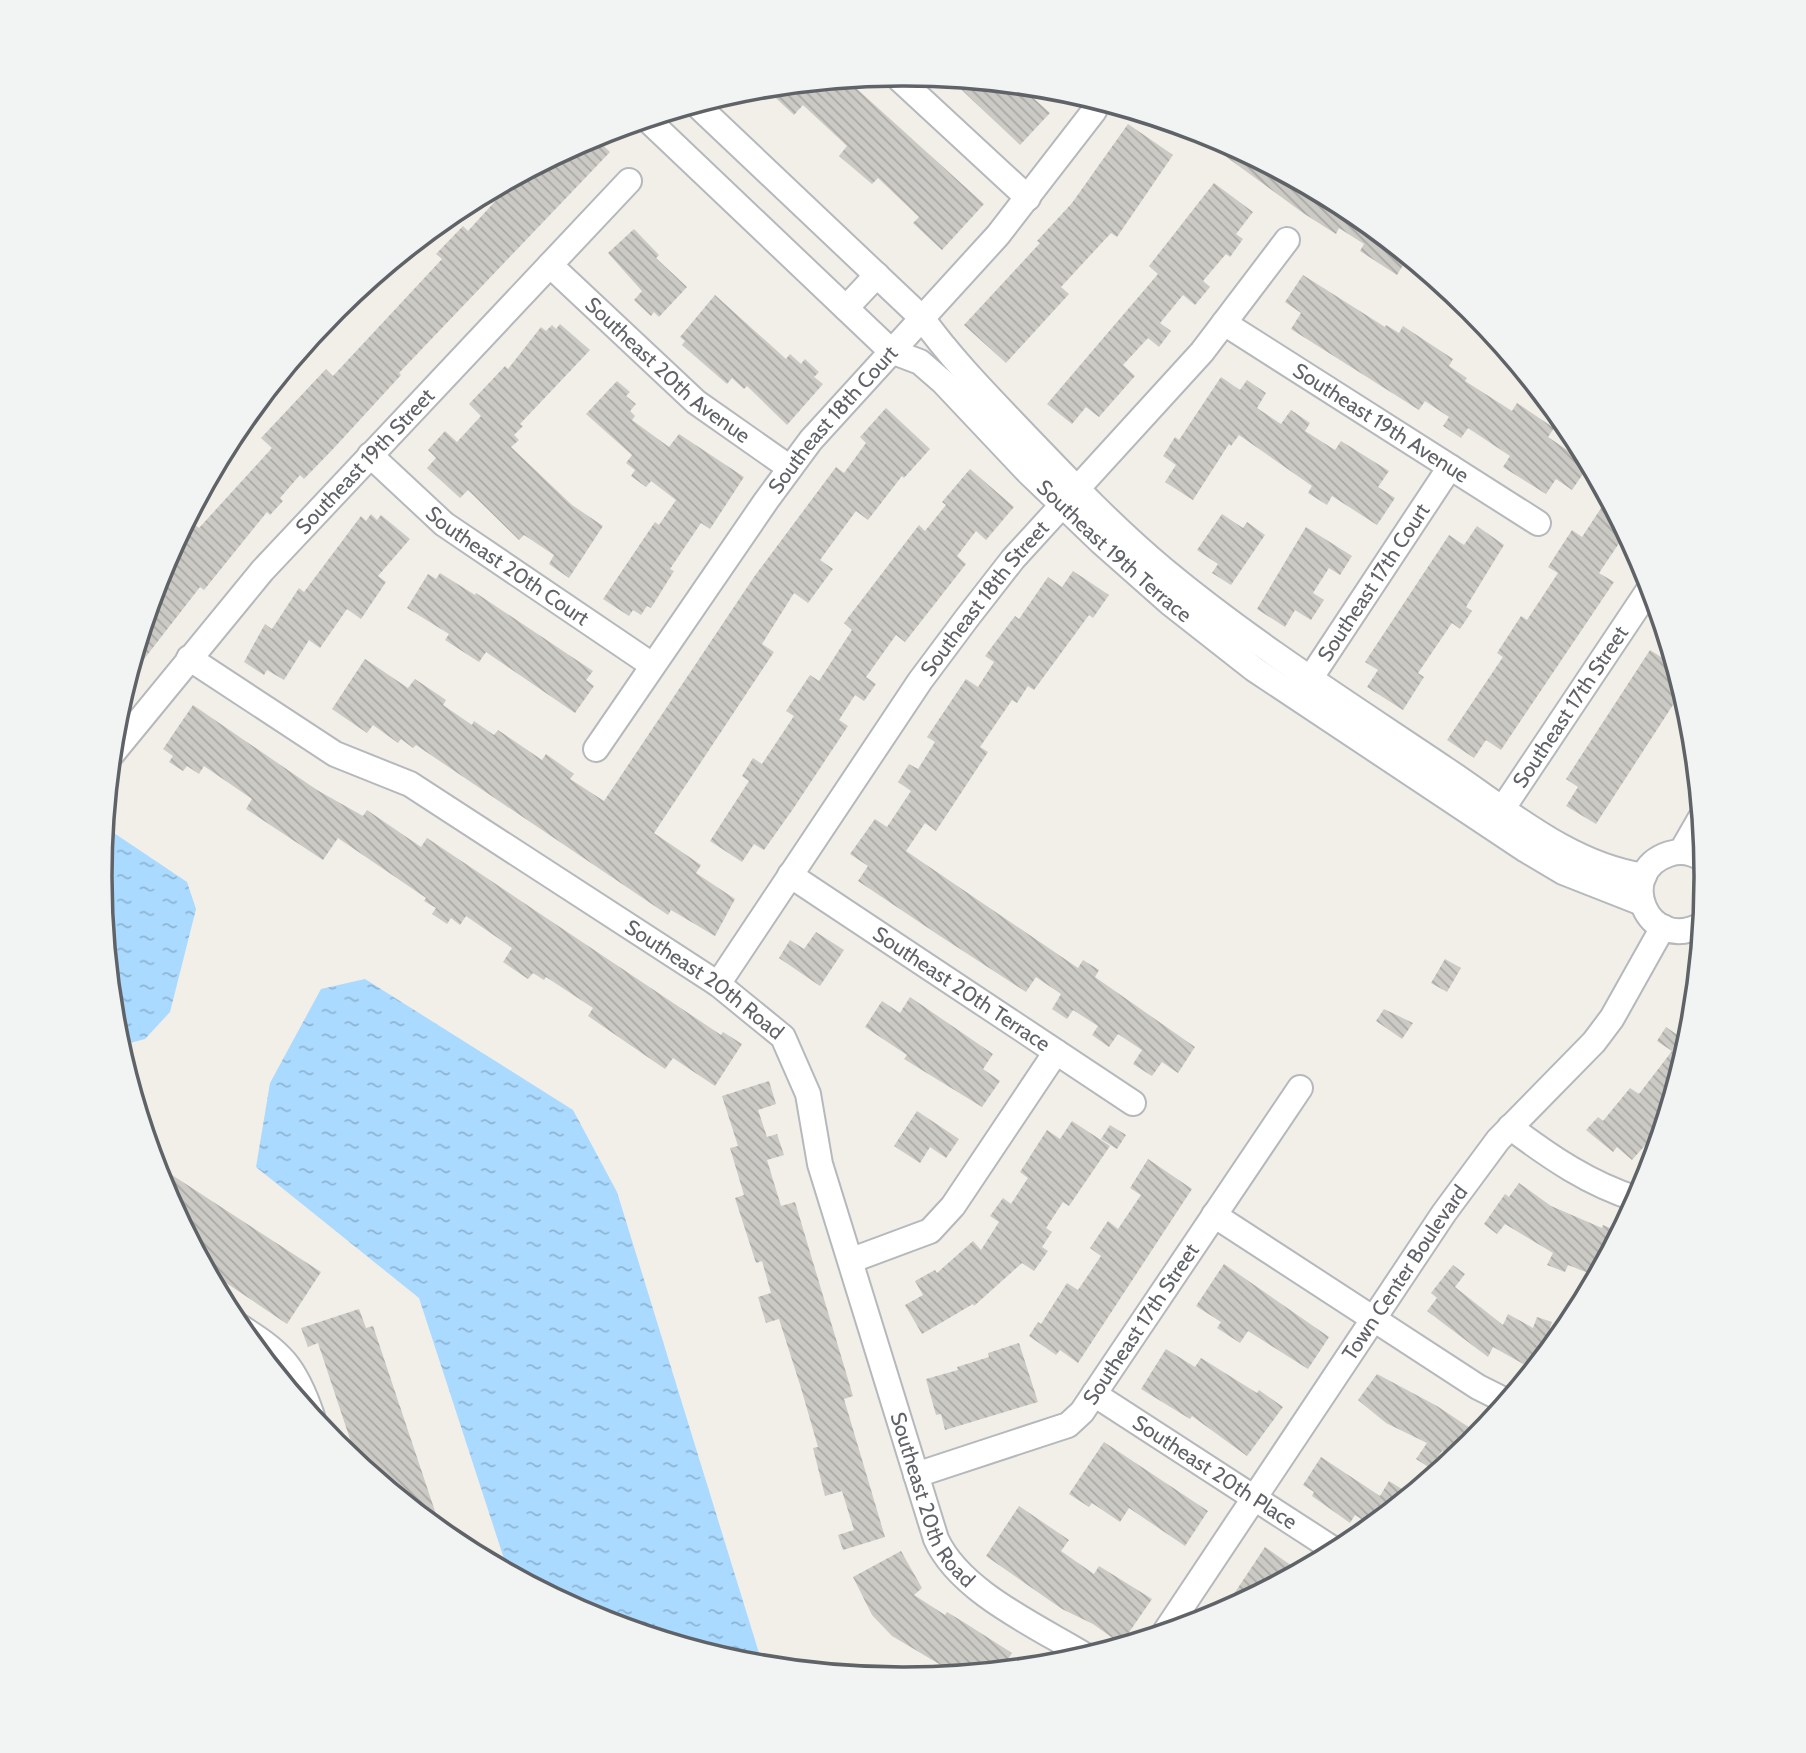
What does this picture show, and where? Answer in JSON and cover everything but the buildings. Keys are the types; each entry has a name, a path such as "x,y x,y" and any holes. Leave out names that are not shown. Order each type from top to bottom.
{"street":[{"path":"907,86 1028,198"},
{"name":"Southeast 18th Court","path":"596,749 790,468 1028,198 1094,110"},
{"name":"Southeast 19th Terrace","path":"704,112 922,317 948,355 1070,497 1170,603 1254,669 1303,688 1497,817 1563,872 1642,903"},
{"name":"Southeast 19th Terrace","path":"655,126 891,351 920,362 1070,497"},
{"name":"Southeast 19th Street","path":"124,739 262,570 629,181"},
{"name":"Southeast 18th Street","path":"718,984 920,681 967,618 1013,559 1157,403 1224,323 1287,240"},
{"name":"Southeast 20th Avenue","path":"550,265 696,402 790,468"},
{"path":"846,308 877,275"},
{"name":"Southeast 19th Avenue","path":"1224,323 1538,523"},
{"name":"Southeast 20th Court","path":"370,455 444,524 652,665"},
{"name":"Southeast 17th Court","path":"1303,688 1450,467"},
{"name":"Southeast 17th Street","path":"1497,817 1643,598"},
{"name":"Southeast 20th Road","path":"189,658 335,754 410,784 718,984 783,1037 808,1094 820,1164 852,1260 936,1539 945,1559 959,1574 1074,1648"},
{"name":"Southeast 19th Terrace","path":"1497,817 1591,864 1615,872 1644,876"},
{"path":"1681,852 1692,832"},
{"path":"1692,928 1685,931 1663,927 1648,916 1642,903 1644,876 1662,856 1681,852 1693,856"},
{"name":"Southeast 20th Terrace","path":"790,875 1133,1103"},
{"name":"Town Center Boulevard","path":"1174,1619 1444,1213 1510,1127 1594,1042 1612,1018 1663,927"},
{"path":"852,1260 930,1231 953,1206 1056,1052"},
{"name":"Southeast 17th Street","path":"916,1475 1068,1425 1094,1394 1300,1088"},
{"path":"1510,1127 1576,1172 1626,1195"},
{"path":"1214,1215 1478,1387 1499,1397"},
{"path":"266,1344 287,1362 303,1392"},
{"name":"Southeast 20th Place","path":"1094,1394 1325,1544"}],"water":[{"path":"114,833 187,882 196,909 170,1012 145,1039 130,1043 119,980 112,876"},
{"path":"365,979 573,1110 617,1192 759,1654 698,1640 600,1607 553,1586 504,1558 419,1298 256,1167 270,1083 321,989"}]}
